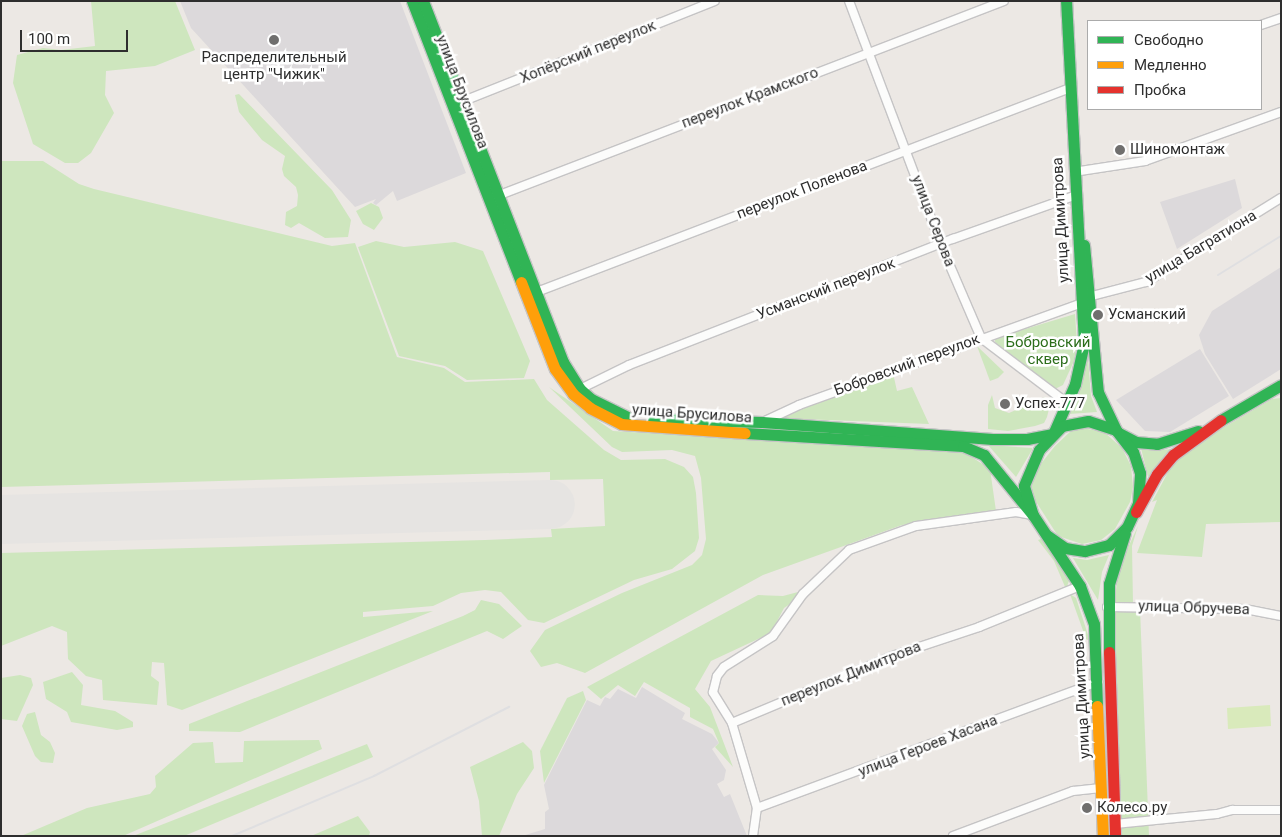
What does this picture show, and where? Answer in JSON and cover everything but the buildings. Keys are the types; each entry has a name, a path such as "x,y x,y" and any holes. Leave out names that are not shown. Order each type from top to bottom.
{"main road":[{"name":"улица Брусилова","path":"412,1 555,369 573,394 590,408 613,421 640,426 963,446 984,455 1033,515"},
{"name":"улица Димитрова","path":"1066,1 1074,196 1085,300 1098,392 1118,432 1136,458 1140,473 1140,496 1109,584 1107,607 1115,836"},
{"name":"улица Димитрова","path":"1073,1 1085,300 1082,362 1067,403 1053,433 1026,474 1025,493 1033,515 1080,586 1094,624 1098,682 1103,836"},
{"name":"улица Брусилова","path":"427,3 461,102 534,293 563,362 580,388 612,412 637,418 762,422 992,439 1027,439 1053,433"},
{"path":"1130,522 1163,466 1218,422 1281,385"},
{"path":"1053,433 1066,424 1082,421 1118,432 1136,442 1162,444 1218,422"},
{"name":"улица Димитрова","path":"1048,536 1065,548 1085,551 1109,545 1130,522"}],"street":[{"name":"Хопёрский переулок","path":"461,102 715,1"},
{"name":"улица Серова","path":"849,1 941,245 981,338 1067,403"},
{"name":"переулок Крамского","path":"497,196 1004,1"},
{"path":"1262,25 1281,18"},
{"name":"переулок Поленова","path":"534,293 906,149 1070,88"},
{"path":"1080,171 1145,161 1281,112"},
{"name":"Усманский переулок","path":"580,388 630,365 1006,218 1074,196"},
{"name":"улица Багратиона","path":"1085,300 1146,282 1281,198"},
{"name":"Бобровский переулок","path":"762,422 799,404 1085,300"},
{"path":"753,836 756,808 732,723 714,692 716,676 724,667 773,636 784,626 802,594 849,550 916,526 1016,512 1033,515"},
{"name":"переулок Димитрова","path":"732,723 892,656 979,627 1080,586"},
{"name":"улица Обручева","path":"1107,607 1245,609 1281,616"},
{"name":"улица Героев Хасана","path":"756,808 1098,682"},
{"path":"953,836 1073,791 1101,788"},
{"path":"1115,824 1217,814 1232,810 1281,810"}],"shaded area":[{"path":"180,1 400,1 466,173 397,201 393,191 376,205 373,203 376,199 355,207 191,28"},
{"path":"1235,179 1242,208 1177,249 1160,202"},
{"path":"1281,267 1281,369 1233,399 1205,354 1199,335 1212,311"},
{"path":"1200,349 1229,396 1170,432 1145,431 1116,400"},
{"path":"642,687 685,713 682,719 712,734 719,743 712,749 726,770 724,780 717,784 724,797 730,794 747,836 522,836 545,829 545,812 549,809 544,785 587,700 600,706 605,697 610,699 618,689 636,698"}],"green space":[{"path":"91,1 175,1 195,50 155,66 106,71 105,95 114,113 91,153 78,163 65,163 33,144 13,83 17,55 43,48 61,50 95,46"},
{"path":"239,94 332,190 351,220 348,237 325,238 299,223 291,228 285,225 286,212 297,206 298,195 296,187 284,176 282,169 285,156 262,140 239,112 235,95"},
{"path":"1,161 43,161 79,184 94,189 332,246 355,243 397,357 444,368 465,382 534,379 547,400 604,450 621,460 665,459 684,467 693,477 696,493 699,538 695,551 672,569 634,580 544,623 528,620 501,592 485,590 461,593 433,606 363,612 363,617 433,611 182,710 167,705 164,663 152,662 151,676 159,682 157,705 103,700 102,680 86,676 68,659 67,632 52,626 1,646 1,553 485,540 552,537 551,529 605,526 603,479 550,480 550,472 1,487"},
{"path":"371,203 379,207 383,218 374,230 363,224 356,211"},
{"path":"376,241 404,247 455,242 483,251 530,361 524,378 467,380 445,366 399,356 358,247"},
{"name":"Бобровский сквер","path":"1075,314 1077,343 1074,361 1063,385 1053,390 995,342 995,338"},
{"path":"977,346 1004,372 998,378 990,381"},
{"path":"1088,359 1091,396 1097,412 1069,414"},
{"path":"893,373 897,391 912,387 929,424 777,418 776,413"},
{"path":"549,387 613,431 964,452 990,469 996,511 902,525 763,575 585,673 557,663 541,667 530,651 545,630 622,593 692,565 702,555 706,539 701,478 695,456 672,450 622,452 612,447"},
{"path":"992,395 995,408 1009,413 1045,397 1049,409 1047,417 1044,423 1035,426 1008,431 988,429 988,405"},
{"path":"1281,398 1281,522 1206,524 1202,557 1137,553 1157,500 1152,502 1173,463 1199,442 1272,399"},
{"path":"1082,428 1104,432 1122,448 1131,466 1133,487 1130,502 1115,529 1101,540 1082,544 1058,536 1033,497 1031,488 1036,470 1055,446 1072,430"},
{"path":"988,445 1032,448 1032,450 1016,477"},
{"path":"1141,448 1154,451 1171,449 1148,477"},
{"path":"1138,526 1132,546 1133,604 1114,605 1119,567"},
{"path":"1041,539 1069,581 1066,589 1054,561 1038,540"},
{"path":"1109,555 1102,572 1098,600 1073,558 1087,560"},
{"path":"798,592 796,600 784,608 771,633 711,661 695,689 710,707 733,767 715,747 719,743 713,729 690,717 690,708 644,682 635,696 618,685 601,699 587,687 758,595 783,596"},
{"path":"1070,594 1076,598 1090,641 1086,639"},
{"path":"481,600 499,604 522,626 503,639 487,631 240,732 189,731 189,724 463,616 475,610"},
{"path":"1140,609 1149,836 1122,836 1114,610"},
{"path":"72,672 83,685 81,705 115,711 133,722 133,727 117,730 71,722 67,712 46,699 43,682"},
{"path":"20,675 31,678 33,685 17,721 1,719 1,678"},
{"path":"583,691 586,700 544,783 540,751 567,698"},
{"path":"1270,705 1271,726 1228,729 1227,708"},
{"path":"35,712 41,735 50,742 55,753 53,763 41,762 35,756 22,726 27,714"},
{"path":"319,740 322,749 123,836 21,836 87,808 150,794 156,787 155,776 193,743 213,742 215,763 243,762 244,741"},
{"path":"523,742 532,751 534,768 517,794 499,836 482,836 479,801 470,767"},
{"path":"367,744 373,757 184,836 133,836"},
{"path":"358,816 370,832 369,836 311,836"}],"runway":[{"path":"1,519 550,504"}],"railway":[{"path":"1218,275 1281,236"},
{"path":"232,836 374,776 509,707"}],"traffic: fast":[{"path":"412,1 521,282"},
{"path":"423,1 563,362 580,389 591,399 626,416"},
{"path":"1054,432 1075,384 1084,343 1066,1"},
{"path":"1084,245 1098,392 1116,430"},
{"path":"1221,420 1281,385"},
{"path":"653,419 762,422 992,439 1027,439 1052,434"},
{"path":"1048,536 1065,548 1085,551 1109,545 1127,527 1138,503 1140,473 1133,452 1116,430 1088,421 1062,426 1039,450 1024,486 1033,515 1080,586 1094,624 1097,706"},
{"path":"1119,433 1136,442 1157,444 1198,431"},
{"path":"745,433 963,446 984,455 1033,515"},
{"path":"1109,652 1109,584 1125,533"}],"traffic: slow":[{"path":"521,282 555,369 573,394 590,408 621,424 745,433"},
{"path":"1097,706 1103,836"}],"traffic: jam":[{"path":"1136,512 1157,474 1173,455 1221,420"},
{"path":"1109,652 1115,836"}],"place":[{"name":"Распределительный центр \"Чижик\"","path":"274,40"},
{"name":"Шиномонтаж","path":"1120,150"},
{"name":"Усманский","path":"1098,315"},
{"name":"Успех-777","path":"1005,404"},
{"name":"Колесо.ру","path":"1087,808"}]}
